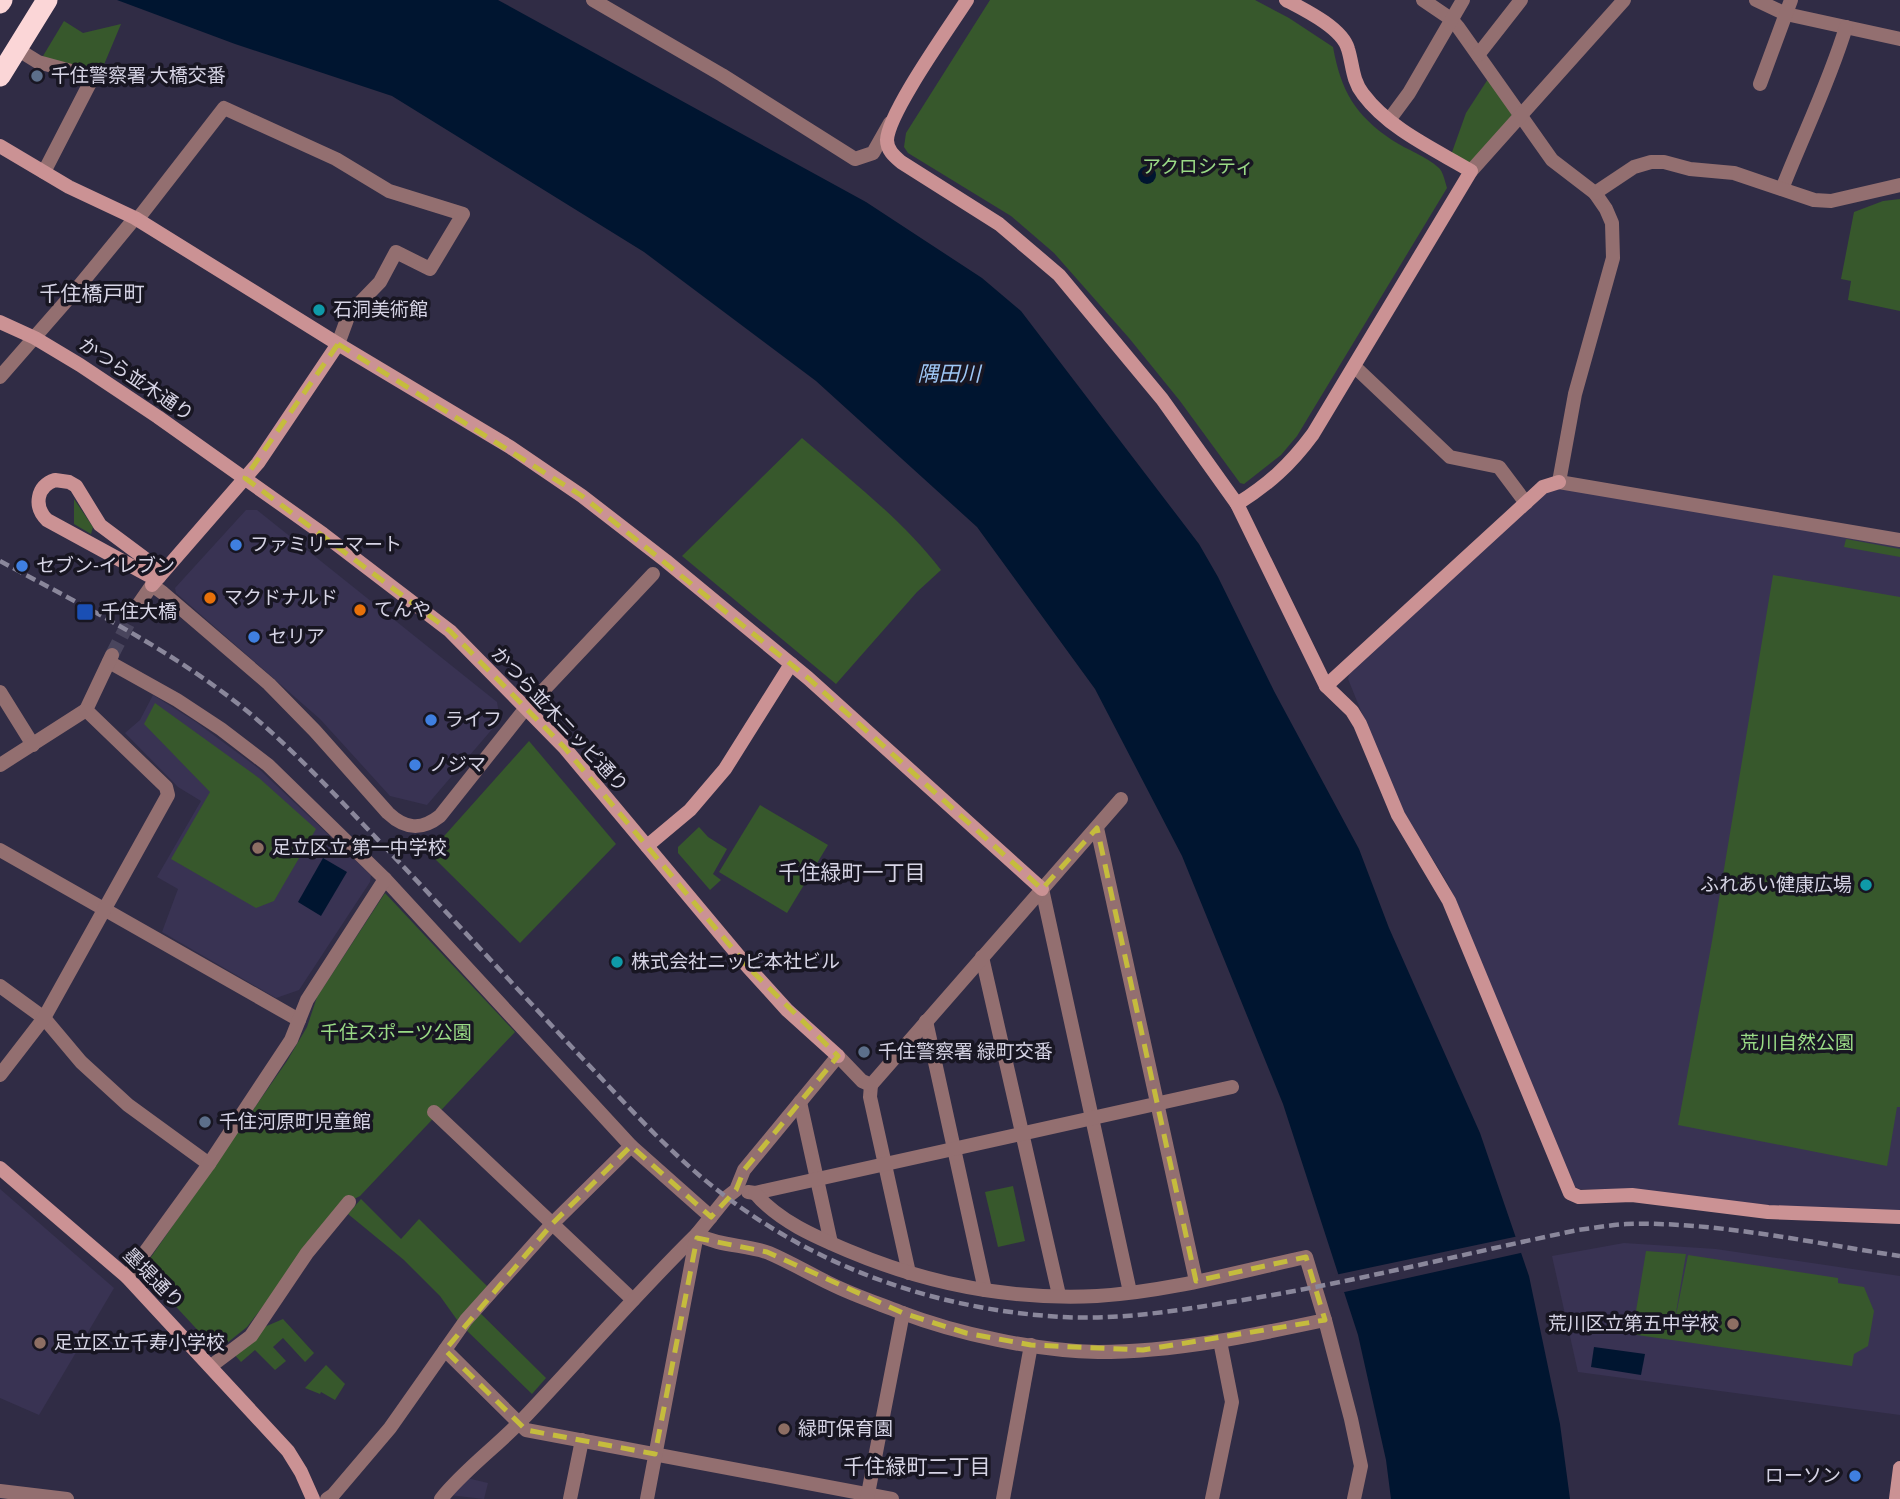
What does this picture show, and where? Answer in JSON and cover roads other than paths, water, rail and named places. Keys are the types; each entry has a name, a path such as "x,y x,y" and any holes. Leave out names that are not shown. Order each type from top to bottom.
{"highway":[{"path":"0,76 47,1"}],"street":[{"path":"593,0 722,75 855,159 873,153 892,118 967,0"},
{"path":"1423,0 1451,19 1552,160 1595,193 1612,223 1613,258 1575,394 1559,482"},
{"path":"1389,120 1409,93 1463,0"},
{"path":"1478,55 1521,0"},
{"path":"1237,504 1293,461 1355,367 1471,172 1624,0"},
{"path":"1756,0 1788,7 1846,27 1900,39"},
{"path":"1291,1 1340,35 1348,48 1354,80 1371,104 1389,120 1471,172"},
{"path":"1760,84 1788,7"},
{"path":"1782,189 1827,86 1846,27"},
{"path":"17,48 38,62 93,77 44,172"},
{"path":"0,377 136,219 225,108 336,159 389,191 463,214 430,269 396,253 380,282 349,314 338,344 275,439 136,608"},
{"path":"892,118 887,143 894,156 999,225 1059,275 1161,399 1237,504 1326,686 1352,711 1360,724 1398,815 1449,901 1570,1193 1579,1197 1649,1197 1782,1213 1900,1217"},
{"path":"0,146 69,187 136,219 475,425 582,496 791,664 1042,889 1130,1292"},
{"path":"1595,193 1634,166 1651,162 1734,173 1814,200 1831,201 1900,185"},
{"name":"かつら並木通り","path":"0,322 35,338 97,376 245,478"},
{"path":"1355,367 1450,457 1499,467 1526,502"},
{"name":"かつら並木ニッピ通り","path":"245,478 450,631 564,747 787,1010 838,1056"},
{"path":"156,581 155,566 100,525 76,486 55,480 45,485 38,504 47,520 156,581 268,684 388,813 397,822 408,827 430,824 440,816 524,709"},
{"path":"1326,686 1543,487 1559,482 1900,540"},
{"path":"539,695 653,574"},
{"path":"0,765 86,710 111,659 177,700 268,765 385,879 631,1146 711,1217"},
{"path":"647,846 690,810 725,769 791,664"},
{"path":"0,692 33,745"},
{"path":"0,1075 44,1017 168,795 166,787 86,710"},
{"path":"909,1273 870,1097 871,1085 1121,799"},
{"path":"1097,828 1196,1281"},
{"path":"0,850 299,1020"},
{"path":"128,1277 209,1164 291,1040 307,1000 385,879"},
{"path":"982,957 1059,1295"},
{"path":"0,986 44,1017 80,1062 128,1105 209,1164"},
{"path":"926,1021 985,1290"},
{"path":"441,1499 519,1423 697,1234 727,1197 737,1190 744,1170 838,1056 862,1081 871,1085"},
{"path":"737,1190 755,1193 1232,1087"},
{"path":"800,1102 831,1243"},
{"path":"434,1112 633,1300"},
{"path":"327,1499 390,1428 466,1320 552,1224 631,1146"},
{"name":"墨堤通り","path":"0,1168 128,1277 288,1451 313,1499"},
{"path":"755,1193 766,1206 799,1227 831,1243 909,1273 940,1282 1027,1295 1097,1296 1130,1292 1306,1257 1325,1320 1361,1466 1354,1499"},
{"path":"211,1367 251,1336 307,1253 349,1202"},
{"path":"697,1234 720,1244 767,1252 834,1286 903,1313 966,1333 1031,1345 1107,1351 1143,1350 1220,1341 1325,1320"},
{"path":"647,1499 697,1234"},
{"path":"868,1497 903,1313"},
{"path":"1212,1499 1232,1402 1220,1341"},
{"path":"1003,1499 1031,1345"},
{"path":"445,1350 526,1430 868,1497 892,1499"},
{"path":"570,1499 582,1440"},
{"path":"1896,1499 1900,1468"},
{"path":"0,1491 67,1499"}],"water":[{"name":"隅田川","path":"117,0 498,0 866,202 982,278 1021,311 1199,544 1359,849 1389,928 1480,1133 1529,1276 1560,1424 1570,1499 1391,1499 1386,1460 1358,1335 1283,1104 1182,856 1095,689 977,527 816,381 644,252 392,96 235,44"},
{"path":"1147,166 1154,168 1154,182 1147,184 1140,182 1138,175 1140,168"},
{"path":"323,858 347,872 321,916 298,902"},
{"path":"1594,1347 1645,1354 1641,1375 1591,1367"}],"tunnel":[{"path":"112,655 136,608"}],"railway":[{"path":"0,561 158,649 189,668 247,711 332,791 678,1156 750,1214 790,1239 876,1279 922,1294 1015,1313 1105,1317 1168,1311 1274,1295 1578,1230 1626,1224 1728,1229 1900,1256"}],"place":[{"name":"千住警察署 大橋交番","path":"37,76"},
{"name":"石洞美術館","path":"319,310"},
{"name":"ファミリーマート","path":"236,545"},
{"name":"セブン-イレブン","path":"22,566"},
{"name":"マクドナルド","path":"210,598"},
{"name":"てんや","path":"360,610"},
{"name":"千住大橋","path":"85,612"},
{"name":"セリア","path":"254,637"},
{"name":"ライフ","path":"431,720"},
{"name":"ノジマ","path":"415,765"},
{"name":"足立区立 第一中学校","path":"258,848"},
{"name":"ふれあい健康広場","path":"1866,885"},
{"name":"株式会社ニッピ本社ビル","path":"617,962"},
{"name":"千住警察署 緑町交番","path":"864,1052"},
{"name":"千住河原町児童館","path":"205,1122"},
{"name":"荒川区立第五中学校","path":"1733,1324"},
{"name":"足立区立千寿小学校","path":"40,1343"},
{"name":"緑町保育園","path":"784,1429"},
{"name":"ローソン","path":"1855,1476"}],"district":[{"name":"千住橋戸町","path":"92,294"},
{"name":"千住緑町一丁目","path":"852,873"},
{"name":"千住緑町二丁目","path":"917,1467"}],"park label":[{"name":"アクロシティ","path":"1198,167"},
{"name":"千住スポーツ公園","path":"396,1033"},
{"name":"荒川自然公園","path":"1797,1043"}]}
